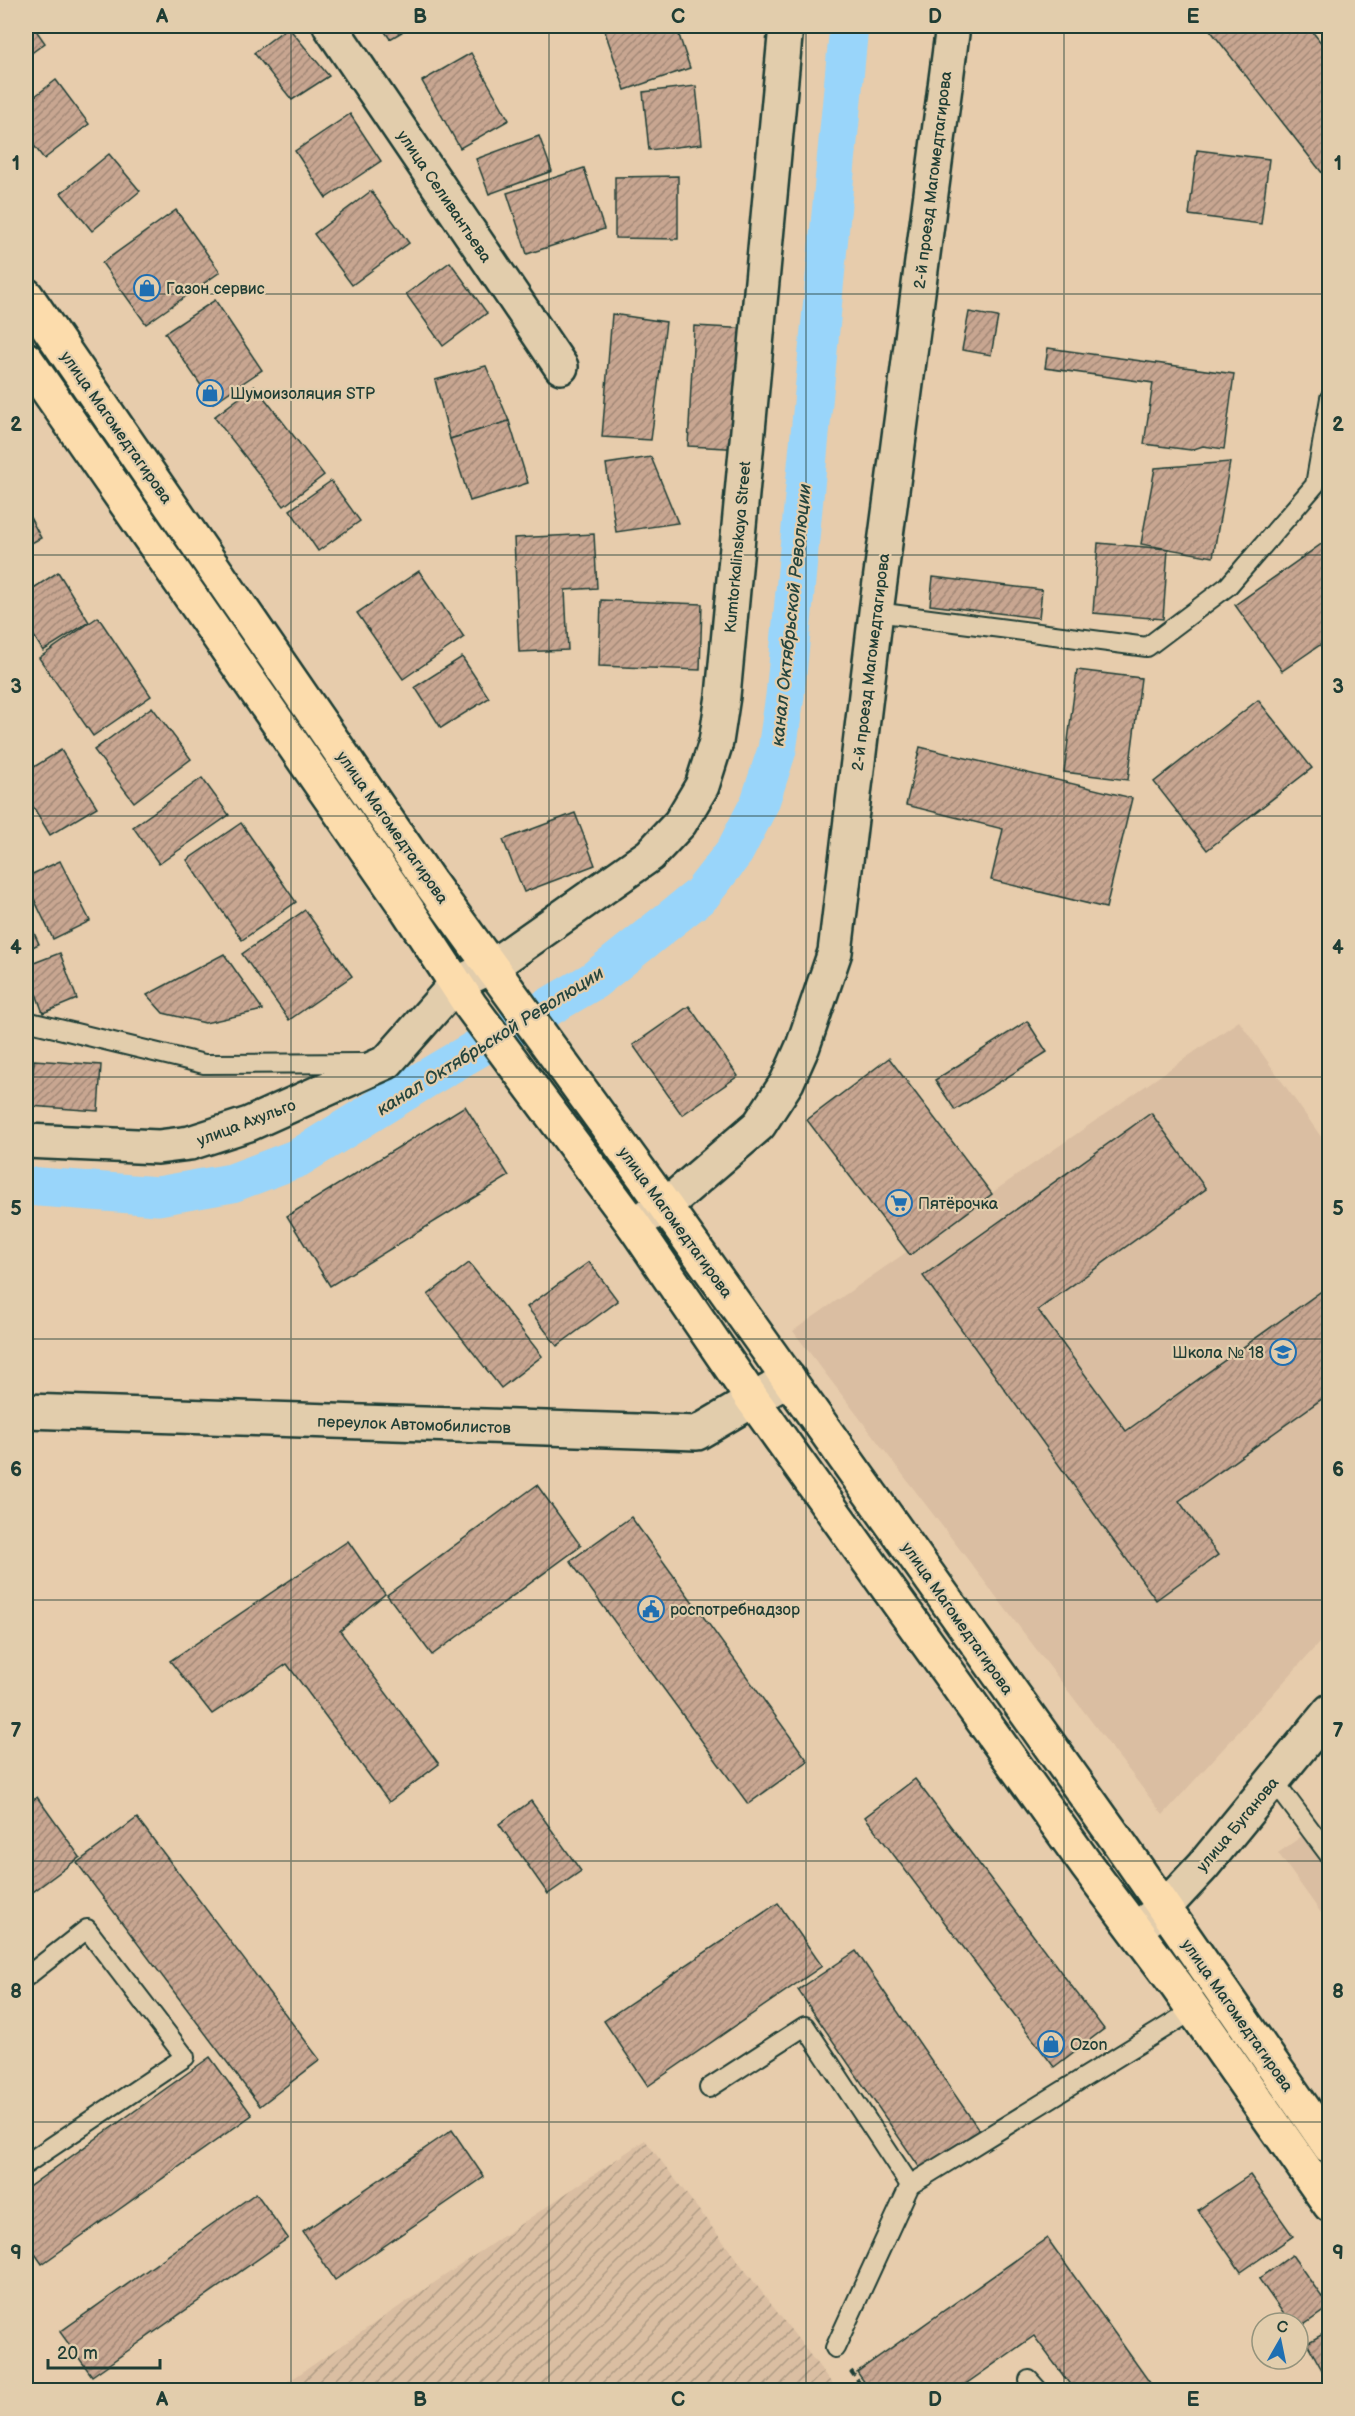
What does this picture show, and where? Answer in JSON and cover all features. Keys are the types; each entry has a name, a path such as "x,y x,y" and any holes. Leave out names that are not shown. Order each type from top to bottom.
{"main road":[{"name":"улица Магомедтагирова","path":"26,295 424,874 665,1206 1120,1844 1329,2147"},
{"name":"улица Магомедтагирова","path":"26,359 396,894 463,995 633,1224 753,1400 1087,1866 1135,1929 1329,2205"}],"street":[{"name":"улица Селивантьева","path":"330,26 561,367"},
{"name":"Kumtorkalinskaya Street","path":"463,995 497,976 650,855 680,823 702,786 716,742 723,696 786,26"},
{"name":"2-й проезд Магомедтагирова","path":"633,1224 665,1206 759,1125 787,1082 803,1046 835,952 876,612 953,26"},
{"path":"387,1062 463,995"},
{"name":"улица Ахульго","path":"26,1141 127,1147 158,1147 190,1143 249,1124 387,1062"},
{"name":"переулок Автомобилистов","path":"26,1411 697,1433 789,1379"},
{"name":"улица Буганова","path":"1135,1929 1163,1909 1203,1866 1329,1711"}],"lane":[{"path":"876,612 1147,647 1228,586 1315,484 1329,398"},
{"path":"26,1021 204,1064 387,1062"},
{"path":"1274,1781 1329,1856"},
{"path":"26,1977 87,1929 185,2057 26,2164"},
{"path":"835,2348 910,2185 1223,1993"},
{"path":"709,2088 805,2026 910,2185"}],"shaded area":[{"path":"1239,1021 1329,1148 1329,1632 1163,1815 793,1331"},
{"path":"1329,1817 1329,1924 1278,1853"},
{"path":"645,2140 837,2390 276,2390"}],"building":[{"path":"26,26 33,26 45,43 26,57"},
{"path":"381,26 412,26 390,39"},
{"path":"603,26 676,26 690,68 625,90"},
{"path":"1207,26 1308,26 1330,54 1330,183"},
{"path":"288,27 329,76 292,100 254,53"},
{"path":"471,53 509,120 460,148 422,81"},
{"path":"56,80 89,124 44,159 26,135 26,103"},
{"path":"696,86 702,144 649,150 643,92"},
{"path":"350,114 381,161 326,198 295,151"},
{"path":"539,136 552,171 489,194 476,159"},
{"path":"1197,150 1269,159 1261,224 1189,215"},
{"path":"109,154 140,191 92,231 61,193"},
{"path":"584,168 604,229 527,254 507,193"},
{"path":"678,176 678,239 615,238 615,177"},
{"path":"371,191 409,243 352,285 314,234"},
{"path":"176,210 220,272 146,324 102,263"},
{"path":"450,262 487,313 443,346 406,294"},
{"path":"215,300 262,370 213,403 165,333"},
{"path":"969,312 998,317 991,355 962,350"},
{"path":"612,314 666,322 651,440 602,437"},
{"path":"694,326 751,329 745,449 688,446"},
{"path":"1048,348 1234,374 1224,449 1203,446 1191,450 1144,444 1153,383 1045,368"},
{"path":"486,366 509,421 450,439 435,380"},
{"path":"255,386 324,475 284,506 214,417"},
{"path":"509,421 528,483 470,501 450,439"},
{"path":"651,457 678,523 616,532 606,464"},
{"path":"1230,462 1213,557 1141,544 1155,468"},
{"path":"331,481 360,521 318,551 290,510"},
{"path":"26,510 41,538 26,546"},
{"path":"594,534 597,588 565,590 568,650 519,652 514,538"},
{"path":"1330,538 1330,638 1282,671 1235,605"},
{"path":"1098,543 1168,549 1163,619 1093,613"},
{"path":"419,571 464,637 403,679 357,613"},
{"path":"58,572 89,622 43,651 26,623 26,593"},
{"path":"933,577 1042,590 1039,618 930,605"},
{"path":"601,600 702,604 700,670 599,666"},
{"path":"98,617 151,696 93,736 39,658"},
{"path":"462,657 489,698 441,728 415,687"},
{"path":"1077,670 1141,678 1128,780 1064,772"},
{"path":"1258,700 1312,768 1207,850 1154,782"},
{"path":"152,707 191,759 134,802 94,750"},
{"path":"920,747 1132,798 1106,908 991,880 1003,829 906,805"},
{"path":"61,750 97,807 50,835 26,795 26,772"},
{"path":"202,778 229,815 159,864 133,827"},
{"path":"575,813 595,865 524,892 503,840"},
{"path":"241,823 296,902 242,940 187,860"},
{"path":"60,861 90,921 53,939 26,882 26,877"},
{"path":"305,910 352,976 289,1020 242,954"},
{"path":"26,915 39,944 26,950"},
{"path":"60,953 77,999 43,1013 26,966"},
{"path":"224,954 263,1010 205,1023 163,1013 147,995"},
{"path":"689,1006 738,1076 682,1115 633,1045"},
{"path":"1027,1021 1047,1052 955,1110 935,1080"},
{"path":"889,1058 992,1194 910,1255 807,1120"},
{"path":"34,1060 101,1065 98,1111 30,1106"},
{"path":"465,1106 509,1176 330,1286 287,1216"},
{"name":"Школа № 18","path":"1151,1113 1206,1189 1038,1310 1126,1431 1330,1285 1330,1393 1179,1501 1218,1555 1156,1600 923,1276"},
{"path":"589,1262 618,1301 557,1346 527,1307"},
{"path":"469,1263 542,1356 501,1388 428,1295"},
{"path":"537,1485 581,1546 432,1655 387,1595"},
{"path":"631,1517 808,1761 748,1804 570,1561"},
{"path":"348,1541 385,1594 340,1631 439,1764 389,1802 287,1664 212,1714 170,1661"},
{"path":"915,1779 1104,2029 1054,2067 865,1817"},
{"path":"37,1797 80,1857 26,1897 26,1806"},
{"path":"531,1801 581,1871 548,1894 499,1824"},
{"path":"137,1818 320,2060 260,2106 77,1863"},
{"path":"778,1903 822,1966 648,2086 604,2021"},
{"path":"856,1951 982,2134 924,2174 798,1990"},
{"path":"210,2057 252,2115 42,2264 26,2241 26,2189"},
{"path":"452,2130 484,2177 335,2280 303,2232"},
{"path":"1250,2175 1293,2236 1241,2272 1198,2210"},
{"path":"256,2193 288,2238 92,2376 60,2332"},
{"path":"1047,2238 1155,2390 1074,2390 1034,2336 957,2390 870,2390 857,2372"},
{"path":"1292,2255 1329,2307 1310,2320 1310,2311 1282,2311 1259,2279"},
{"path":"1330,2330 1330,2375 1326,2377 1310,2348 1310,2341"}],"waterway":[{"name":"канал Октябрьской Революции","path":"26,1186 158,1196 232,1183 298,1158 427,1078 593,981 701,895 735,851 760,802 777,750 785,696 849,26"}],"place":[{"name":"Газон сервис","path":"147,288"},
{"name":"Шумоизоляция STP","path":"210,393"},
{"name":"Пятёрочка","path":"899,1203"},
{"name":"Школа № 18","path":"1283,1352"},
{"name":"роспотребнадзор","path":"651,1609"},
{"name":"Ozon","path":"1051,2044"}]}
